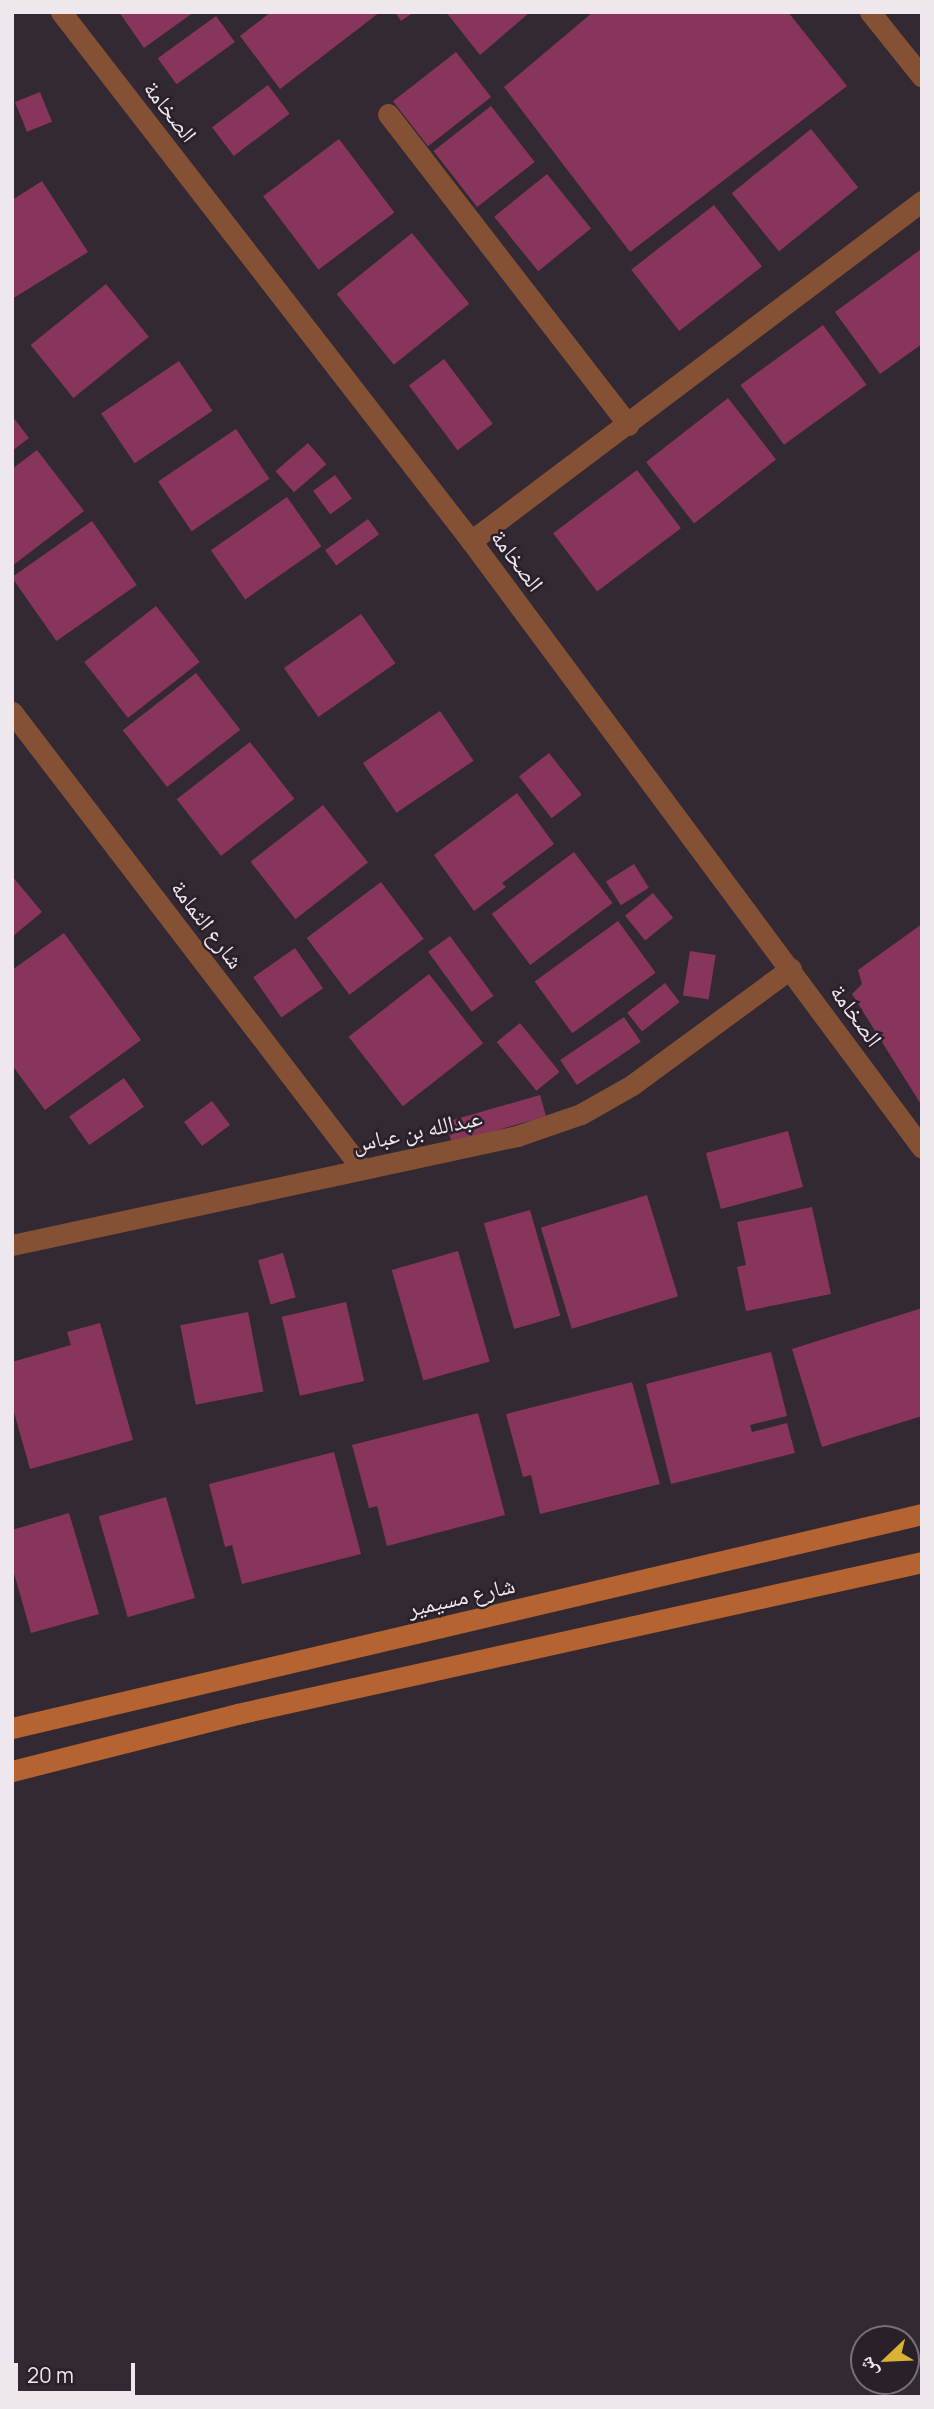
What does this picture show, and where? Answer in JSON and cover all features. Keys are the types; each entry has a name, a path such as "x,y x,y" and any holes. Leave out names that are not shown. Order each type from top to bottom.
{"street":[{"name":"الصخامة","path":"61,12 471,541 791,968 922,1149"},
{"path":"870,12 922,77"},
{"path":"388,114 628,425"},
{"path":"471,541 922,201"},
{"name":"شارع الثمامة","path":"12,712 362,1168"},
{"name":"عبدالله بن عباس","path":"12,1245 517,1136 581,1114 632,1085 791,968"},
{"name":"شارع مسيمير","path":"12,1728 922,1514"},
{"path":"12,1771 237,1714 922,1562"},
{"path":"229,1678 237,1714"}],"building":[{"path":"119,12 194,12 144,48"},
{"path":"271,12 380,12 280,89 240,36"},
{"path":"395,12 414,12 401,21"},
{"path":"446,12 530,12 480,55"},
{"path":"593,12 788,12 847,86 630,252 504,87"},
{"path":"216,16 235,42 177,84 158,58"},
{"path":"456,52 491,97 428,146 393,101"},
{"path":"268,85 290,114 234,156 212,127"},
{"path":"40,92 52,122 27,132 15,102"},
{"path":"491,106 535,162 477,207 433,151"},
{"path":"811,129 858,187 779,251 732,193"},
{"path":"339,139 394,212 318,270 263,196"},
{"path":"547,174 591,228 538,271 494,217"},
{"path":"42,181 88,252 12,299 12,200"},
{"path":"714,205 762,266 679,331 631,270"},
{"path":"412,233 469,304 394,365 337,294"},
{"path":"920,250 922,344 880,374 835,312"},
{"path":"106,284 149,337 73,398 31,345"},
{"path":"823,325 866,385 784,445 740,385"},
{"path":"444,359 493,424 458,450 409,385"},
{"path":"179,361 213,411 135,463 101,414"},
{"path":"728,398 776,459 694,523 646,462"},
{"path":"12,416 29,438 12,451"},
{"path":"236,429 270,479 192,531 158,482"},
{"path":"308,443 326,464 294,492 276,471"},
{"path":"37,450 84,511 12,566 12,469"},
{"path":"637,470 681,528 597,591 553,533"},
{"path":"335,475 352,498 330,514 313,491"},
{"path":"287,497 321,546 245,599 211,550"},
{"path":"368,519 379,534 336,566 325,550"},
{"path":"92,521 137,585 56,641 12,577"},
{"path":"156,606 200,662 128,718 84,662"},
{"path":"361,614 395,663 318,717 284,668"},
{"path":"196,673 240,730 167,787 123,730"},
{"path":"440,711 474,761 396,813 363,763"},
{"path":"250,742 294,799 221,856 177,799"},
{"path":"549,753 582,795 552,818 519,776"},
{"path":"517,793 554,844 502,883 506,887 474,911 434,855"},
{"path":"323,805 368,863 295,919 251,862"},
{"path":"574,852 613,903 530,965 492,914"},
{"path":"634,864 649,888 621,905 606,881"},
{"path":"12,876 42,912 12,937"},
{"path":"381,882 424,939 349,995 307,938"},
{"path":"653,893 673,918 645,941 625,916"},
{"path":"618,921 656,973 572,1033 535,982"},
{"path":"922,924 922,1106 852,994 862,984 858,970"},
{"path":"64,933 141,1040 45,1110 12,1065 12,970"},
{"path":"450,936 493,996 472,1012 428,952"},
{"path":"295,948 323,988 281,1017 253,977"},
{"path":"690,951 716,955 709,1000 683,995"},
{"path":"429,974 483,1043 403,1106 349,1037"},
{"path":"665,983 680,1002 642,1031 627,1013"},
{"path":"624,1017 641,1042 577,1085 560,1060"},
{"path":"520,1023 560,1072 536,1091 497,1042"},
{"path":"124,1078 144,1107 89,1145 69,1116"},
{"path":"540,1095 546,1116 452,1143 446,1122"},
{"path":"212,1101 230,1125 202,1146 184,1122"},
{"path":"788,1131 803,1187 721,1209 706,1153"},
{"path":"647,1195 678,1296 572,1329 541,1227"},
{"path":"812,1207 831,1294 746,1311 737,1267 746,1265 737,1222"},
{"path":"530,1210 560,1316 514,1329 484,1223"},
{"path":"458,1251 490,1362 423,1381 392,1270"},
{"path":"283,1253 296,1297 271,1304 258,1260"},
{"path":"346,1302 364,1381 300,1396 282,1317"},
{"path":"922,1308 922,1416 822,1447 792,1349"},
{"path":"248,1312 263,1392 196,1405 180,1325"},
{"path":"100,1323 133,1440 30,1469 12,1405 12,1362 71,1345 67,1332"},
{"path":"771,1352 787,1416 750,1425 752,1432 787,1423 795,1453 671,1484 646,1384"},
{"path":"632,1382 660,1484 540,1514 531,1475 523,1477 506,1414"},
{"path":"478,1413 505,1515 387,1546 377,1506 369,1508 352,1445"},
{"path":"334,1452 361,1554 242,1584 232,1545 225,1547 209,1484"},
{"path":"166,1497 195,1598 128,1617 99,1516"},
{"path":"69,1513 99,1614 31,1633 12,1566 12,1530"}]}
